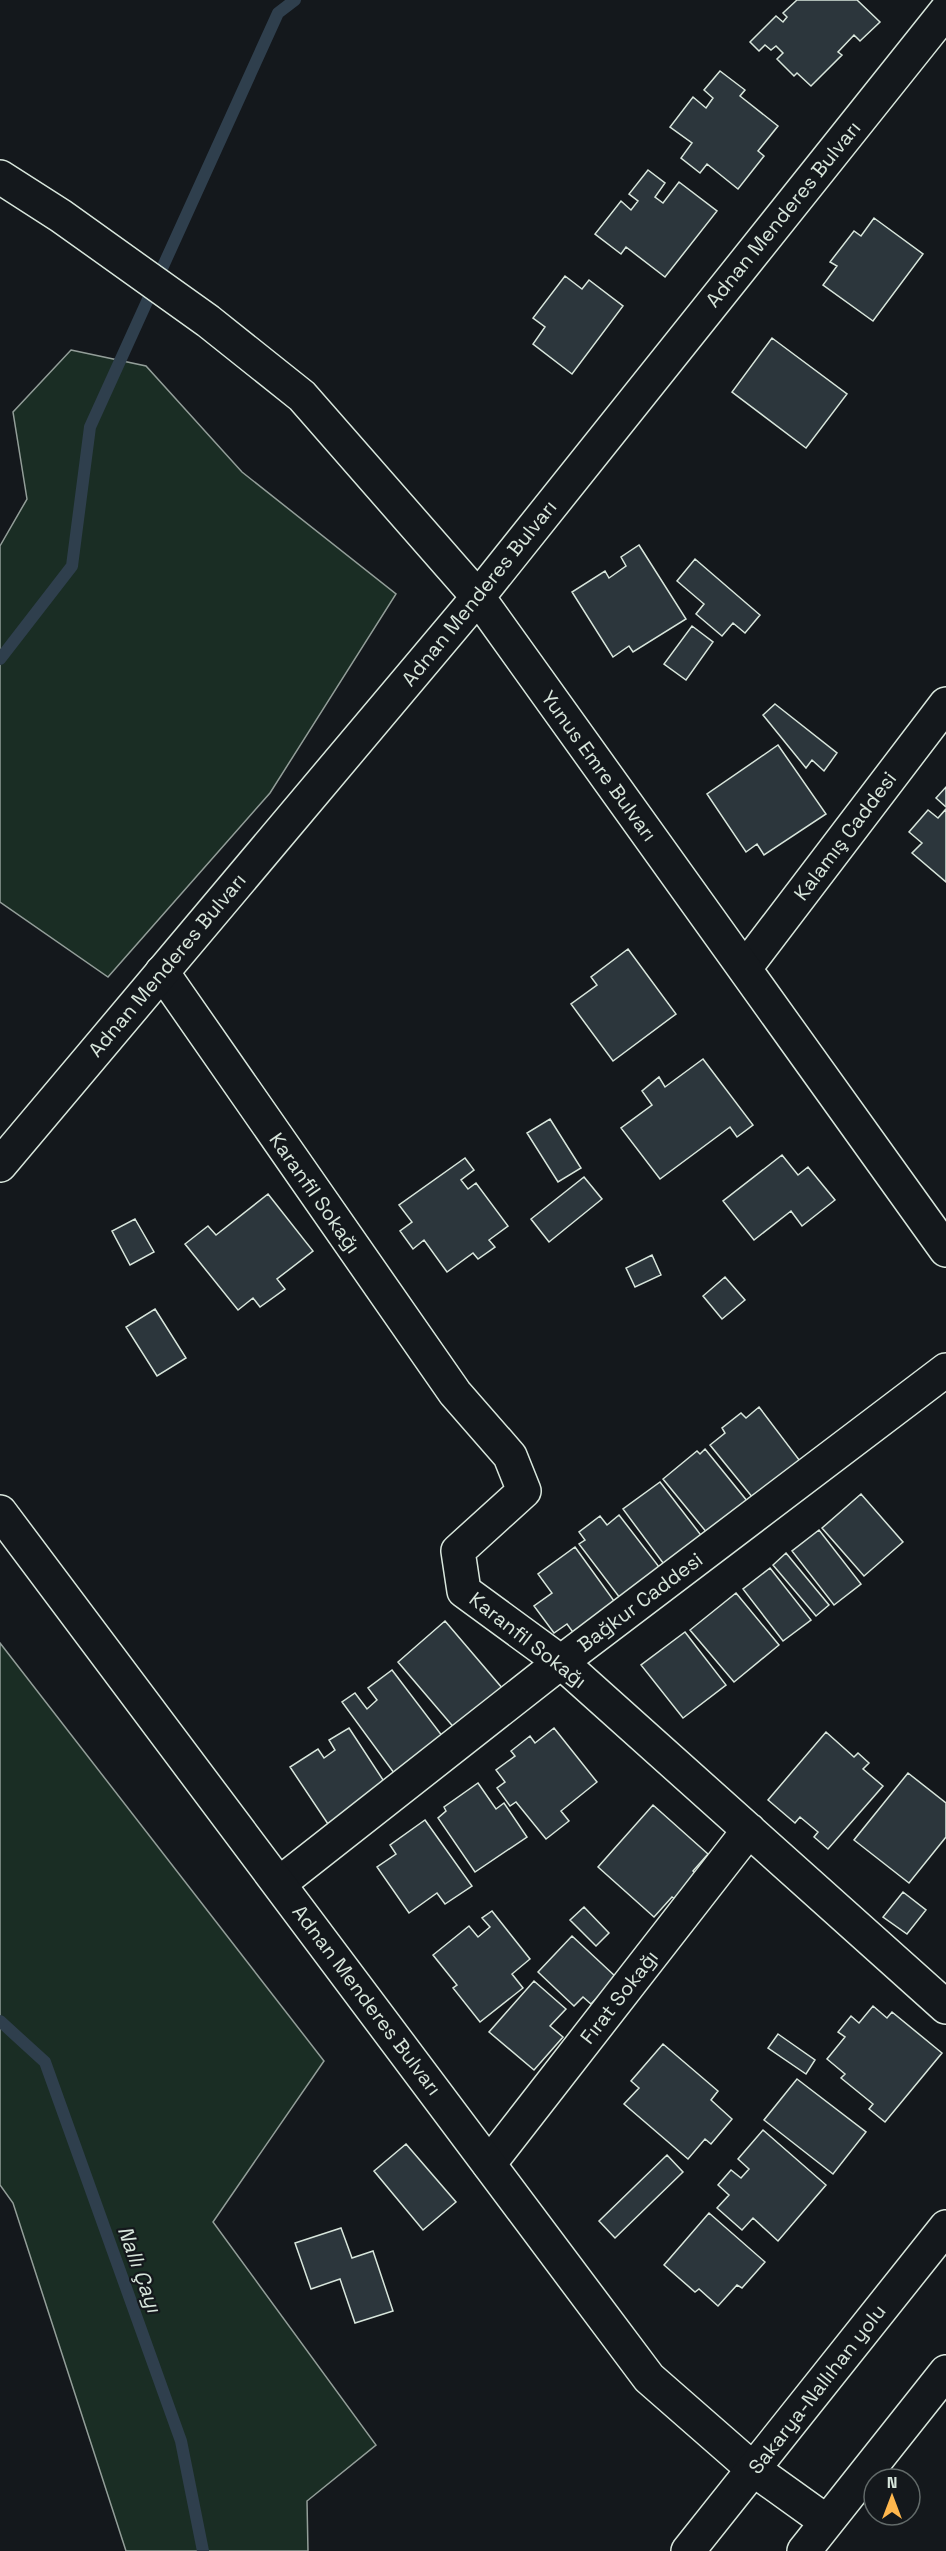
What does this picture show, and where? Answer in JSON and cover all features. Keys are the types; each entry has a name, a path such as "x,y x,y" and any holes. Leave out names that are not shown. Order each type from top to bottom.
{"street":[{"name":"Adnan Menderes Bulvarı","path":"0,1165 478,597 946,11"},
{"name":"Yunus Emre Bulvarı","path":"0,177 62,216 208,321 302,396 478,597 946,1250"},
{"name":"Kalamış Caddesi","path":"745,968 946,704"},
{"name":"Karanfil Sokağı","path":"162,972 455,1393 510,1456 524,1491 458,1551 464,1591 561,1662 946,2007"},
{"name":"Bağkur Caddesi","path":"280,1883 561,1662 946,1370"},
{"name":"Adnan Menderes Bulvarı","path":"0,1512 649,2378 753,2469 827,2522"},
{"name":"Fırat Sokağı","path":"489,2164 749,1830"},
{"name":"Sakarya-Nallıhan yolu","path":"688,2551 946,2227"},
{"path":"804,2551 946,2372"}],"green space":[{"path":"71,350 146,366 242,472 396,594 270,793 108,977 0,902 0,546 27,499 13,412"},
{"path":"0,1643 324,2061 213,2222 376,2445 307,2501 308,2551 126,2551 13,2203 0,2185"}],"building":[{"path":"797,0 857,0 880,22 860,41 854,35 838,52 842,55 811,86 797,73 794,76 777,59 783,53 776,46 771,50 765,45 759,51 750,42 776,16 783,22 787,17 783,13"},
{"path":"720,71 745,90 740,96 778,126 758,151 764,156 738,189 707,164 700,173 681,158 692,143 670,127 693,97 706,108 713,98 704,90"},
{"path":"648,170 665,183 655,197 663,203 679,182 717,211 665,277 626,247 621,254 595,234 621,201 631,210 638,201 629,194"},
{"path":"874,218 923,254 873,321 823,285 837,266 830,262 854,231 861,236"},
{"path":"565,276 582,289 589,280 623,306 572,374 533,344 545,327 533,318"},
{"path":"772,338 847,394 806,448 732,392"},
{"path":"639,545 686,619 633,652 629,646 613,657 572,592 605,571 609,578 626,566 621,557"},
{"path":"695,559 760,615 745,633 733,623 722,636 696,614 704,604 677,581"},
{"path":"692,626 713,642 686,680 664,664"},
{"path":"775,704 837,753 824,771 812,760 806,768 763,715"},
{"path":"778,745 826,814 764,855 757,844 746,852 707,794"},
{"path":"946,787 946,807 936,798"},
{"path":"946,809 946,882 912,853 922,843 909,832 928,810 938,818"},
{"path":"628,949 676,1014 613,1061 571,1004 597,985 591,977"},
{"path":"703,1059 753,1125 737,1137 730,1127 660,1179 621,1128 652,1105 642,1091 659,1077 665,1087"},
{"path":"550,1119 581,1168 558,1182 527,1133"},
{"path":"782,1155 798,1175 808,1167 835,1200 802,1226 791,1211 754,1240 723,1201"},
{"path":"465,1158 474,1170 461,1180 468,1189 476,1183 508,1226 489,1240 495,1247 478,1259 473,1253 447,1272 424,1240 413,1249 400,1231 412,1222 399,1205"},
{"path":"584,1177 602,1199 549,1242 531,1219"},
{"path":"268,1194 313,1251 277,1279 285,1289 260,1307 253,1298 238,1310 185,1244 208,1226 216,1235"},
{"path":"135,1219 154,1252 130,1265 112,1231"},
{"path":"652,1255 661,1275 635,1287 626,1268"},
{"path":"725,1277 745,1300 722,1319 703,1296"},
{"path":"155,1309 186,1358 157,1376 126,1327"},
{"path":"759,1407 800,1461 753,1498 710,1445 725,1433 722,1428 741,1413 746,1418"},
{"path":"705,1449 752,1507 712,1539 663,1479 697,1451 700,1454"},
{"path":"660,1482 707,1543 669,1571 623,1509"},
{"path":"861,1494 903,1542 864,1576 822,1528"},
{"path":"619,1515 663,1572 623,1602 579,1544 585,1540 579,1532 600,1516 607,1525"},
{"path":"819,1530 861,1584 834,1605 792,1551"},
{"path":"575,1547 617,1605 575,1635 567,1624 554,1633 534,1606 552,1593 538,1574"},
{"path":"786,1553 829,1605 816,1616 773,1565"},
{"path":"770,1568 811,1620 783,1641 743,1589"},
{"path":"736,1593 779,1645 734,1682 690,1630"},
{"path":"445,1621 503,1689 456,1730 398,1662"},
{"path":"685,1632 726,1685 683,1718 641,1665"},
{"path":"392,1670 443,1737 394,1773 342,1702 355,1693 367,1709 377,1700 368,1688"},
{"path":"349,1728 387,1786 328,1824 290,1767 318,1749 324,1758 335,1750 329,1740"},
{"path":"554,1728 597,1782 561,1811 569,1821 546,1839 516,1802 510,1806 497,1788 505,1782 496,1770 515,1756 511,1751 530,1736 535,1743"},
{"path":"826,1732 854,1757 858,1753 869,1763 863,1769 883,1786 828,1849 814,1837 818,1832 800,1817 795,1823 768,1800"},
{"path":"908,1773 946,1803 946,1837 909,1883 854,1840"},
{"path":"478,1783 496,1809 504,1803 527,1837 475,1872 438,1818 446,1811 444,1807"},
{"path":"653,1805 708,1854 693,1871 701,1879 679,1902 672,1897 654,1917 598,1867"},
{"path":"425,1820 472,1886 445,1904 437,1893 409,1913 377,1867 396,1854 390,1845"},
{"path":"903,1892 926,1910 907,1934 883,1917"},
{"path":"584,1907 609,1933 596,1946 570,1920"},
{"path":"492,1911 530,1959 512,1974 523,1988 480,2022 453,1988 457,1985 433,1955 469,1926 478,1937 490,1927 482,1918"},
{"path":"572,1936 616,1977 591,2004 583,1997 574,2006 538,1972"},
{"path":"534,1981 566,2009 550,2026 563,2037 534,2070 489,2032"},
{"path":"873,2006 887,2018 892,2012 942,2053 885,2122 869,2109 873,2104 841,2078 845,2074 827,2059 845,2037 838,2032 851,2016 859,2023"},
{"path":"778,2034 815,2060 806,2074 768,2048"},
{"path":"663,2044 718,2091 711,2100 732,2119 711,2144 705,2139 688,2159 624,2104 639,2088 631,2081"},
{"path":"797,2079 866,2132 833,2174 764,2120"},
{"path":"763,2130 826,2185 778,2241 753,2218 742,2230 717,2208 729,2195 718,2185 731,2170 741,2178 749,2169 738,2159"},
{"path":"406,2144 456,2202 423,2230 374,2171"},
{"path":"667,2155 683,2172 615,2238 599,2221"},
{"path":"709,2213 765,2262 742,2288 737,2285 718,2306 699,2289 695,2292 664,2265"},
{"path":"341,2228 352,2258 373,2251 393,2311 355,2323 340,2279 311,2289 295,2243"}],"waterway":[{"path":"0,659 72,566 90,427 278,13 295,0"},
{"name":"Nallı Çayı","path":"0,2021 45,2062 181,2441 203,2551"}]}
